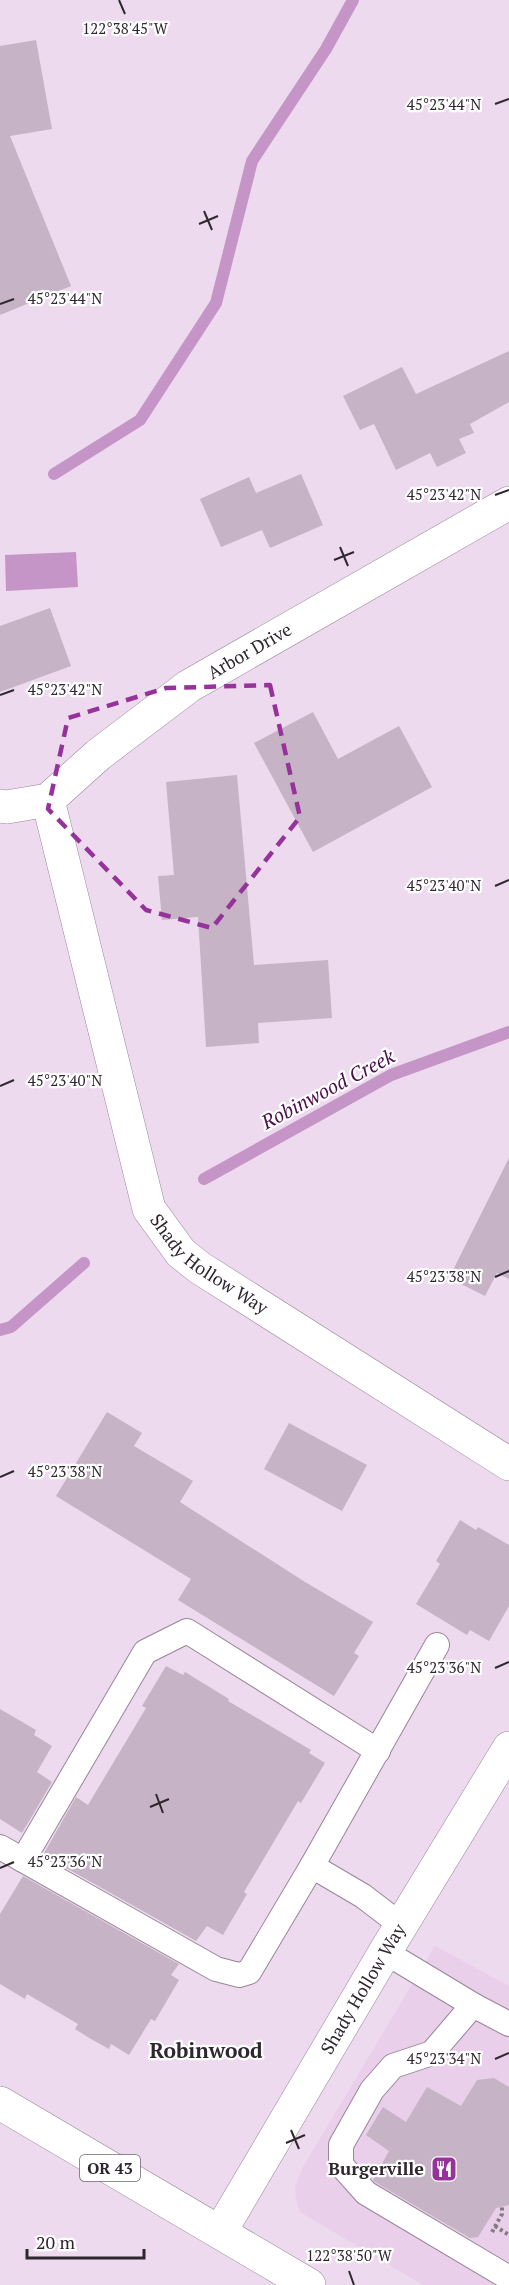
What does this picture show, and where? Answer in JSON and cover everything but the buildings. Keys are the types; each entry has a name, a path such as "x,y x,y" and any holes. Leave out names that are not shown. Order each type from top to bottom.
{"street":[{"name":"Arbor Drive","path":"48,800 98,755 189,686 509,503"},
{"path":"0,806 7,807 48,800"},
{"name":"Shady Hollow Way","path":"48,800 149,1209 181,1253 200,1268 509,1464"},
{"name":"Shady Hollow Way","path":"220,2232 401,1924 509,1748"},
{"name":"OR 43","path":"0,2103 309,2285"}],"lane":[{"path":"23,1860 145,1652 187,1631 378,1750"},
{"path":"0,1847 216,1969 239,1975 249,1972 437,1645"},
{"path":"312,1866 363,1896 401,1924"},
{"path":"385,1952 473,2006 509,2024"},
{"path":"473,2006 432,2053 393,2066 372,2090 341,2145 341,2165 366,2193 509,2278"}],"path":[{"path":"490,2234 502,2214 502,2207"},
{"path":"495,2226 509,2235"}],"highlighted area":[{"path":"270,685 300,817 212,928 146,910 48,809 68,718 166,688"}],"shaded area":[{"path":"76,552 78,587 6,591 5,555"},
{"path":"435,1946 509,1986 509,2285 423,2285 300,2212 296,2200 295,2187 303,2167"}],"waterway":[{"path":"54,474 140,420 216,303 252,161 326,49 353,0"},
{"name":"Robinwood Creek","path":"204,1179 391,1075 509,1032"},
{"name":"Robinwood Creek","path":"0,1330 11,1327 84,1263"}],"place":[{"name":"Burgerville","path":"444,2169"}],"district":[{"name":"Robinwood","path":"206,2051"}]}
